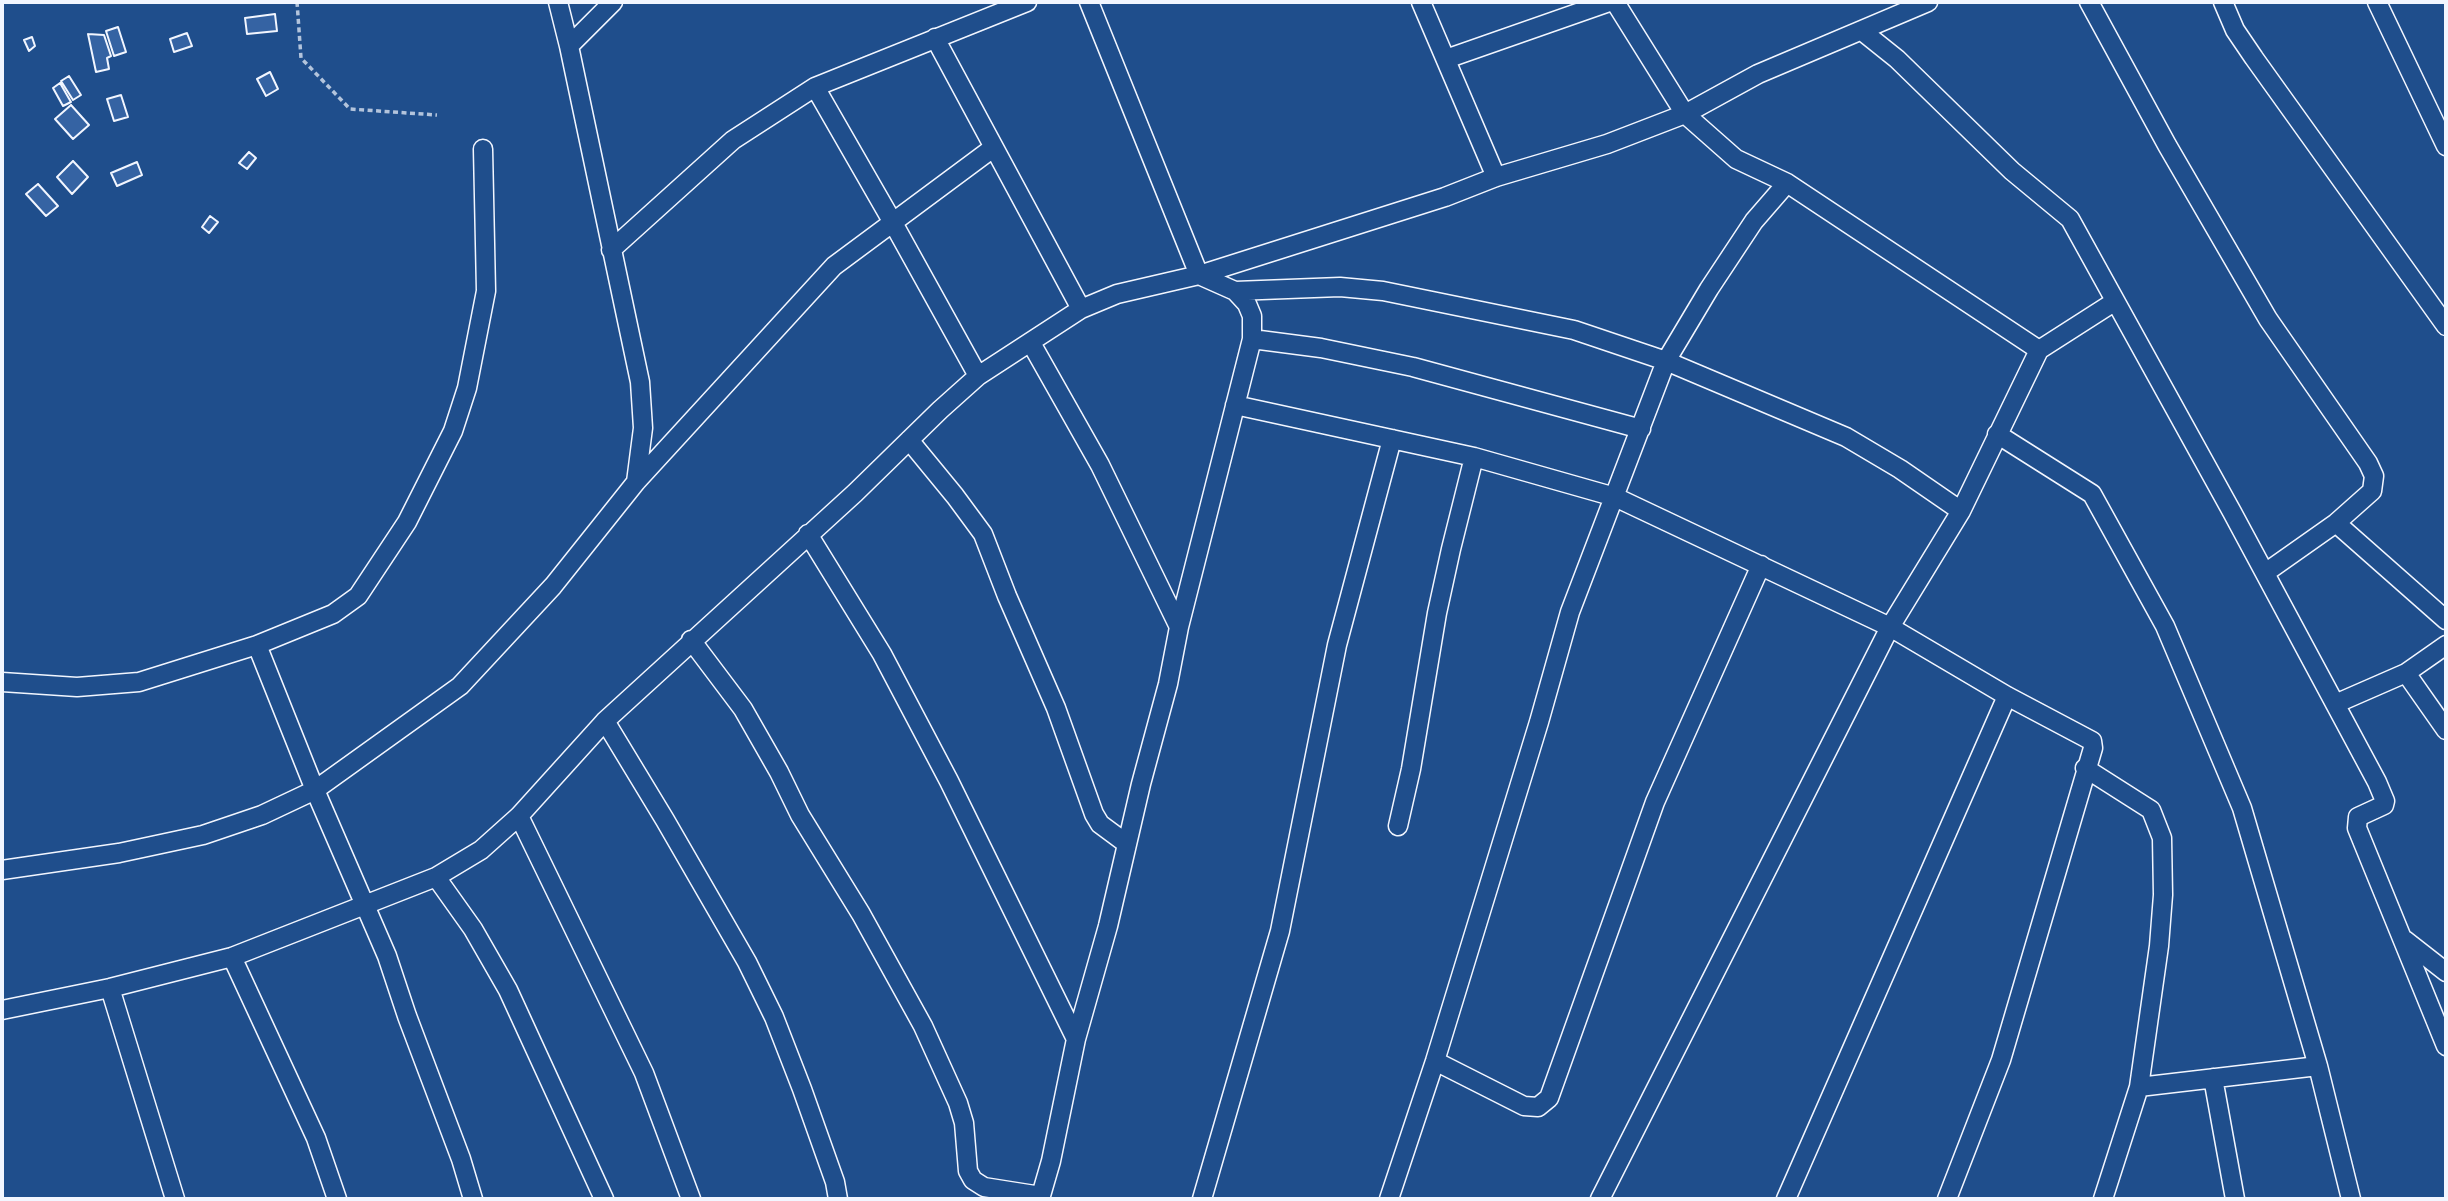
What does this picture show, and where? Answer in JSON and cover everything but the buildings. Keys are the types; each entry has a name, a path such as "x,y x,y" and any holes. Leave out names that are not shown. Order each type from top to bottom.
{"street":[{"path":"558,2 640,382 643,428 636,482"},
{"path":"569,46 613,2"},
{"path":"611,250 733,140 815,87 1027,2"},
{"path":"1089,2 1199,275 1235,290 1340,287 1383,291 1574,330 1666,361 1846,438 1900,469 1961,511"},
{"path":"1421,2 1496,177"},
{"path":"1446,59 1612,2 1685,114 1736,159 1787,183 2039,350"},
{"path":"2,1010 110,988 232,957 436,877 481,850 519,816 605,721 691,640 855,494 978,376 1081,309 1117,294 1199,275 1445,197 1496,177 1607,144 1685,114 1758,74 1927,2"},
{"path":"2089,2 2167,145 2268,319 2368,463 2374,476 2372,491 2336,523 2265,573"},
{"path":"2223,2 2235,30 2254,58 2446,326"},
{"path":"2377,2 2446,146"},
{"path":"1862,31 1897,59 2012,171 2070,219 2265,573 2385,801 2384,805 2358,817 2356,822 2446,1046"},
{"path":"935,38 1081,309"},
{"path":"815,87 978,376"},
{"path":"2,870 119,853 203,835 262,815 315,790 460,686 553,586 636,482 834,266 993,148"},
{"path":"2,682 77,687 139,682 257,645 332,614 358,596 407,522 453,431 467,388 486,291 482,149"},
{"path":"1389,1199 1435,1061 1570,612 1666,361 1754,221 1787,183"},
{"path":"691,640 743,709 800,815 861,914 923,1026 958,1103 964,1123 968,1171 974,1180 984,1187 1040,1198 1051,1161 1076,1039 1108,926 1168,684 1179,626 1252,339 1252,316 1247,304 1235,290"},
{"path":"1600,1199 1890,627 1961,511 2039,350 2114,302"},
{"path":"1252,339 1321,348 1413,367 1641,429"},
{"path":"1031,343 1100,465 1179,626"},
{"path":"1235,405 1474,457 1615,497 1890,627 2007,696 2092,741 2093,748 2000,1060 1947,1199"},
{"path":"1997,434 2092,494 2165,626 2242,808 2318,1066 2351,1199"},
{"path":"1202,1199 1280,932 1337,645 1392,439"},
{"path":"909,440 983,534 1056,708 1094,814 1100,824 1127,844"},
{"path":"1398,827 1411,769 1437,613 1474,457"},
{"path":"2336,523 2446,620"},
{"path":"808,534 882,654 937,758 1076,1039"},
{"path":"1435,1061 1524,1106 1538,1107 1549,1098 1655,802 1761,565"},
{"path":"257,645 315,790 387,956 473,1199"},
{"path":"2335,704 2406,673 2446,645"},
{"path":"2406,673 2446,730"},
{"path":"1786,1199 2007,696"},
{"path":"605,721 747,962 774,1017 835,1182 838,1199"},
{"path":"2085,768 2151,810 2162,838 2164,895 2138,1087 2104,1199"},
{"path":"519,816 644,1073 691,1199"},
{"path":"436,877 472,929 508,990 604,1199"},
{"path":"2404,939 2446,972"},
{"path":"232,957 316,1138 337,1199"},
{"path":"110,988 175,1199"},
{"path":"2138,1087 2318,1066"},
{"path":"2213,1078 2235,1199"}],"path":[{"path":"297,2 301,58 350,109 437,116"}]}
